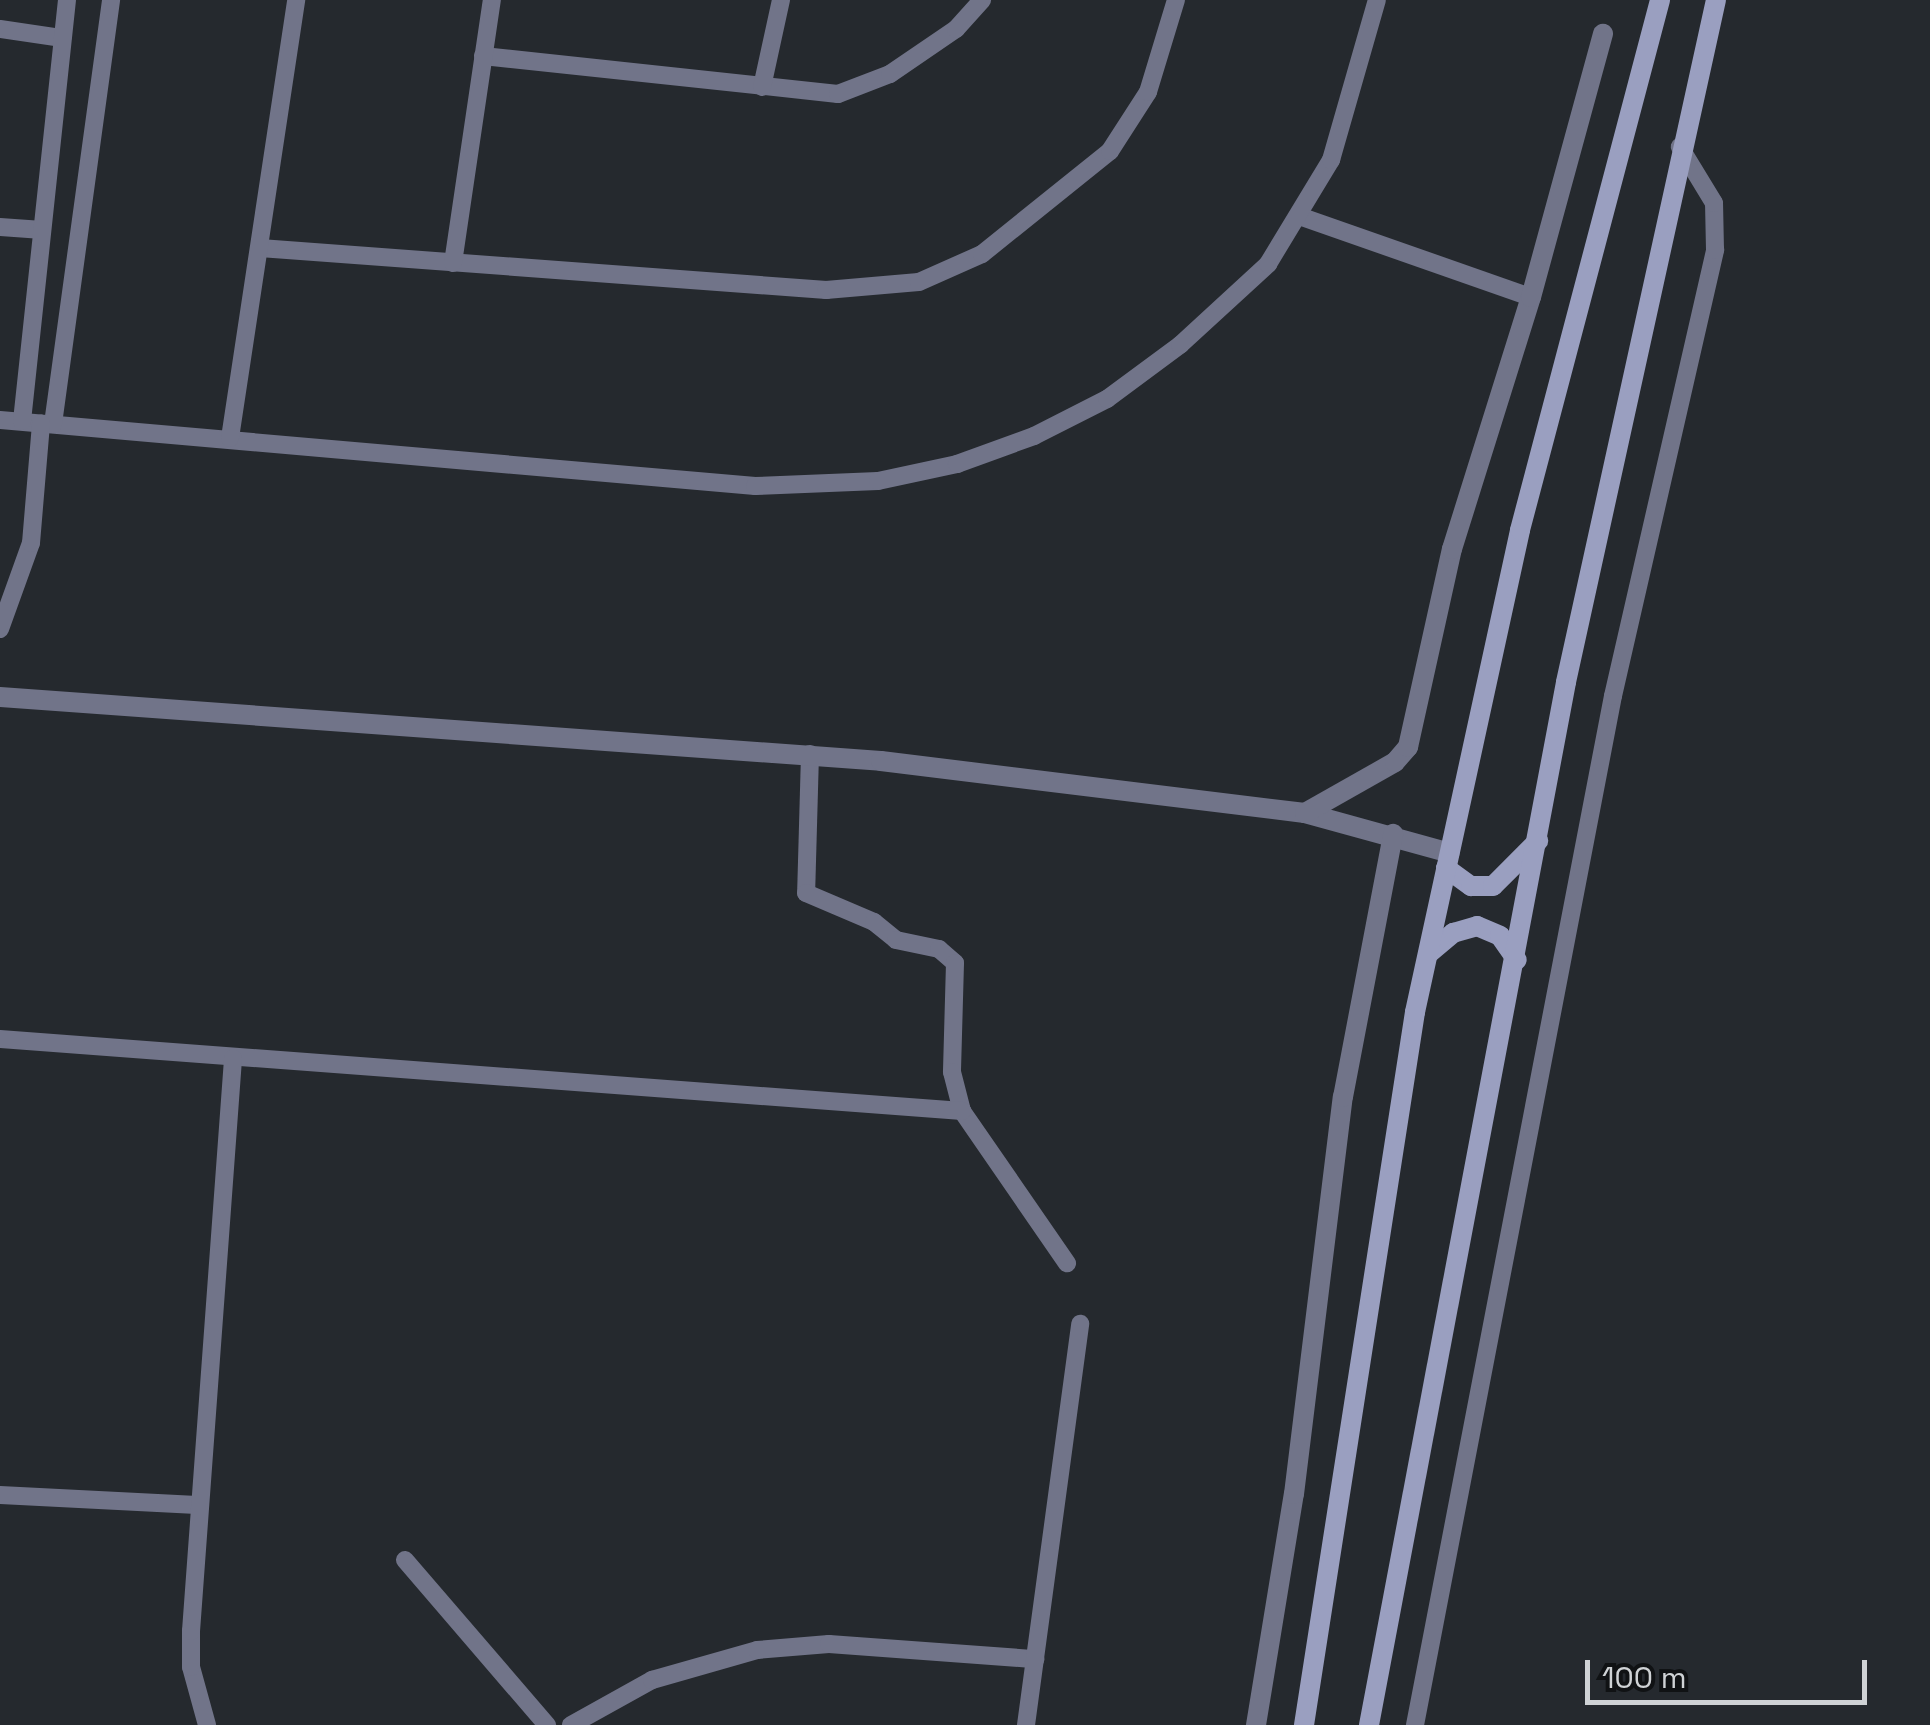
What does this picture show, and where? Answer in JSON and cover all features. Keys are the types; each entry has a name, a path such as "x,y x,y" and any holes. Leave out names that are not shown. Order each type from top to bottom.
{"main road":[{"path":"1304,1725 1428,954 1545,426 1660,0"},
{"path":"1370,1725 1542,838 1566,682 1680,146 1716,0"},
{"path":"1448,860 1472,886 1493,886 1542,838"},
{"path":"1428,954 1453,932 1477,926 1500,936 1517,960"}],"street":[{"path":"0,629 31,543 39,423 39,230 67,0"},
{"path":"39,423 111,0"},
{"path":"230,438 296,0"},
{"path":"453,262 492,0"},
{"path":"762,87 781,0"},
{"path":"483,56 824,94 866,88 956,29 982,0"},
{"path":"260,248 850,292 941,274 1002,240 1110,151 1148,92 1176,0"},
{"path":"0,420 755,486 837,485 918,474 996,452 1107,399 1247,286 1302,217 1341,132 1377,0"},
{"path":"0,29 62,38"},
{"path":"1305,813 1396,762 1408,746 1452,549 1531,297 1602,34"},
{"path":"1415,1725 1614,696 1715,250 1714,203 1680,146"},
{"path":"1302,217 1531,297"},
{"path":"0,226 39,230"},
{"path":"0,697 810,754 1305,813 1393,834 1448,860"},
{"path":"810,754 806,893 874,922 896,940 951,957 958,976 952,1072 962,1112 1067,1263"},
{"path":"1256,1725 1294,1494 1343,1097 1393,834"},
{"path":"0,1040 962,1112"},
{"path":"207,1725 191,1667 197,1505 233,1058"},
{"path":"1026,1725 1080,1324"},
{"path":"0,1495 197,1505"},
{"path":"404,1560 547,1725"},
{"path":"571,1725 652,1680 757,1650 829,1644 1035,1659"}]}
